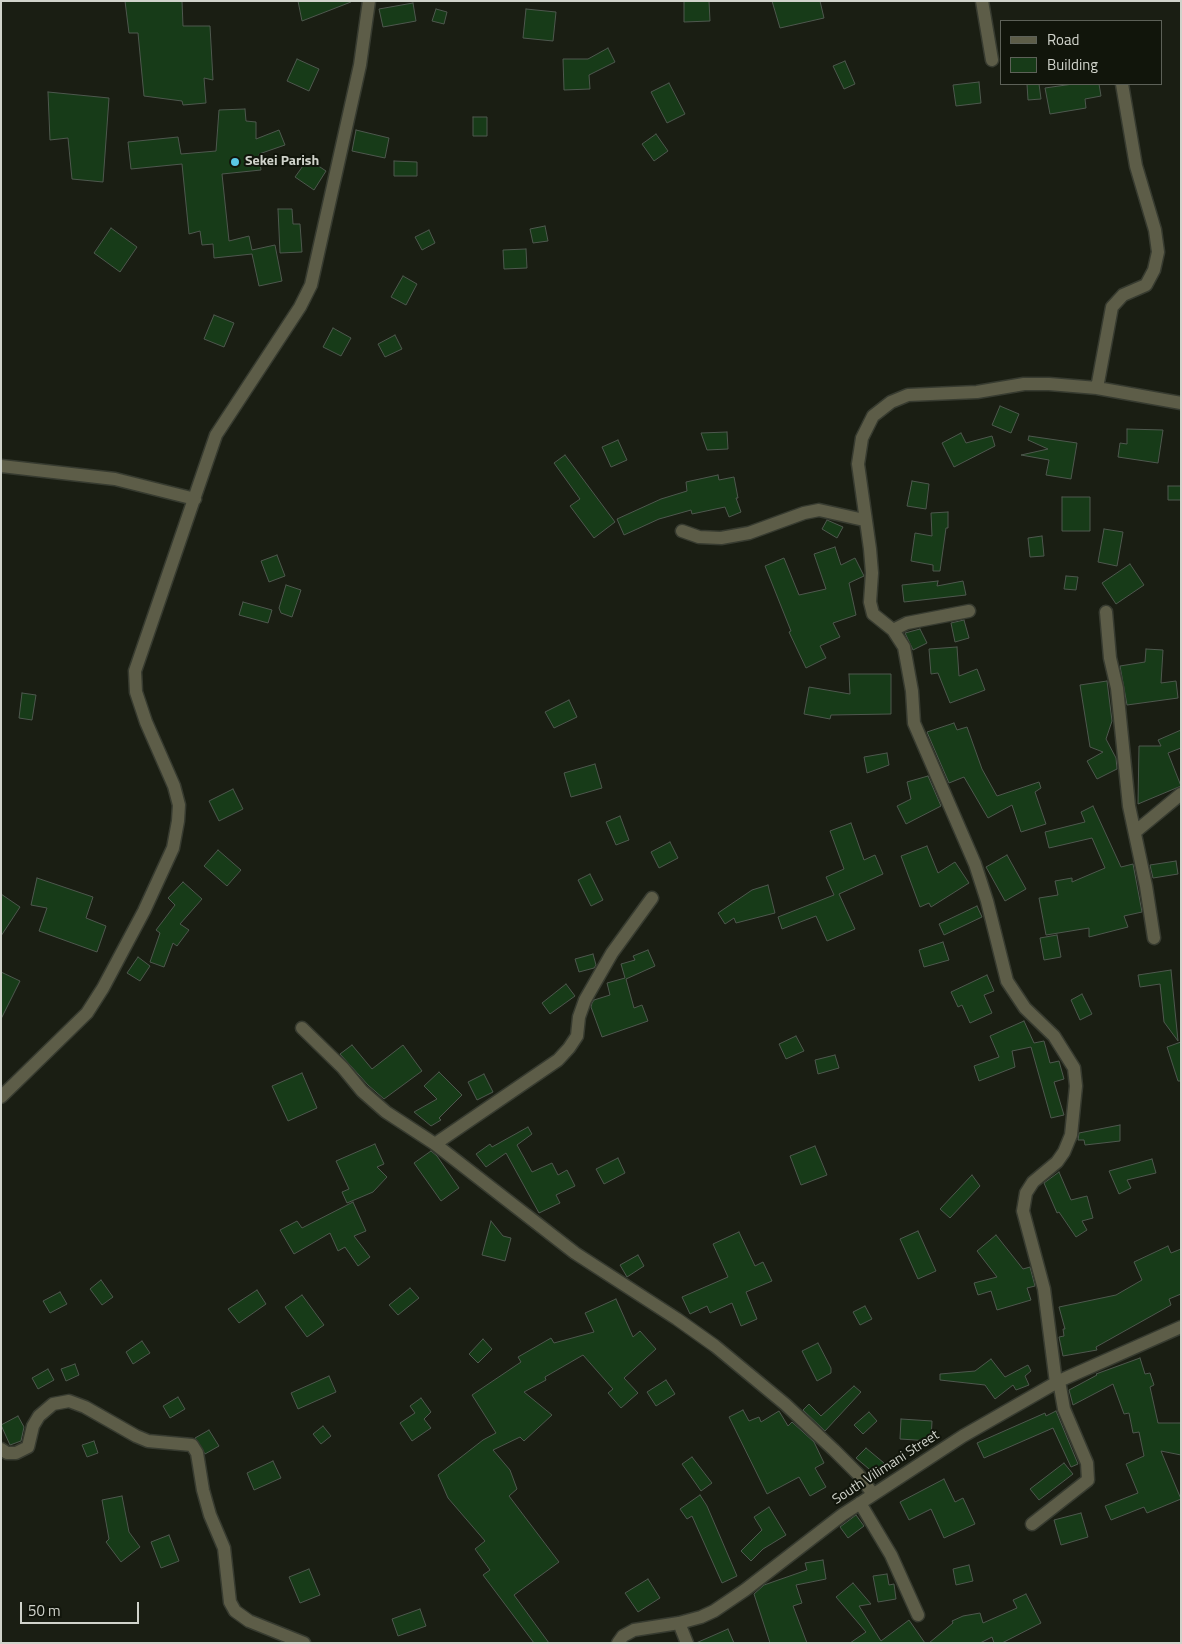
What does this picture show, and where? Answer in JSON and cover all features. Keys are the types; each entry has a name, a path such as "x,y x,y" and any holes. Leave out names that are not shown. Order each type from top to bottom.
{"street":[{"path":"1,1097 87,1013 103,988 144,911 173,848 178,821 178,805 174,786 138,700 135,671 195,499 204,464 216,435 300,307 312,285 358,74 369,1"},
{"path":"982,1 992,60"},
{"path":"1097,388 1112,307 1122,295 1146,285 1154,270 1158,252 1155,230 1136,166 1122,85"},
{"path":"1032,1524 1088,1480 1089,1472 1064,1409 1057,1382 1044,1289 1023,1211 1026,1193 1033,1182 1057,1162 1064,1152 1070,1135 1076,1086 1074,1068 1054,1036 1025,1008 1007,981 987,901 975,864 914,723 912,691 904,648 892,630 873,614 870,602 872,572 858,464 862,438 873,416 890,402 908,395 976,392 1024,384 1097,388 1181,403"},
{"path":"1,466 115,479 195,499"},
{"path":"682,531 699,537 721,538 749,533 804,513 819,510 864,520"},
{"path":"892,630 907,623 969,611"},
{"path":"1106,612 1119,707 1129,806 1154,938"},
{"path":"1135,832 1181,794"},
{"path":"435,1144 558,1060 569,1048 577,1036 578,1017 585,1000 612,953 652,898"},
{"path":"302,1028 343,1068 362,1091 386,1112 435,1144 575,1253 677,1318 715,1346 785,1404 858,1474 873,1494"},
{"name":"South Vilimani Street","path":"618,1643 624,1636 634,1630 701,1618 731,1600 816,1534 860,1503 963,1436 1057,1382 1181,1327"},
{"path":"1,1449 8,1453 16,1453 28,1447 39,1416 53,1404 69,1401 86,1407 148,1441 192,1445 197,1453 203,1490 224,1548 230,1602 235,1611 249,1621 304,1643"},
{"path":"860,1503 891,1555 918,1615"},
{"path":"679,1623 687,1643"}],"building":[{"path":"125,1 182,1 183,26 210,26 213,80 204,78 206,103 183,105 182,101 144,96 138,33 129,33"},
{"path":"298,1 351,1 351,2 302,21"},
{"path":"684,1 709,1 710,21 684,22"},
{"path":"772,1 820,1 824,18 780,28"},
{"path":"413,3 416,21 383,27 379,9"},
{"path":"436,9 447,12 444,24 432,21"},
{"path":"526,9 556,12 553,41 523,38"},
{"path":"608,48 615,62 589,75 590,89 564,90 563,59 588,59"},
{"path":"297,59 319,69 309,91 287,81"},
{"path":"845,61 855,84 844,89 833,66"},
{"path":"979,82 981,103 956,106 953,85"},
{"path":"669,83 685,114 667,123 651,92"},
{"path":"1027,85 1039,85 1041,99 1028,100"},
{"path":"1066,85 1099,85 1101,96 1085,99 1086,108 1050,114 1045,88"},
{"path":"48,92 109,98 103,182 72,179 68,138 50,140"},
{"path":"245,109 246,121 256,122 256,139 279,130 285,145 259,154 261,170 222,174 229,241 249,236 252,250 275,245 282,281 259,286 252,254 214,258 213,244 202,245 200,231 189,234 182,164 131,169 128,142 178,137 181,154 216,151 219,110"},
{"path":"473,117 487,117 487,136 473,136"},
{"path":"356,130 389,138 385,158 352,151"},
{"path":"656,134 668,151 654,161 642,144"},
{"path":"308,159 326,171 314,190 295,177"},
{"path":"394,161 417,162 417,176 394,176"},
{"path":"278,209 292,209 293,224 300,224 302,252 280,253"},
{"path":"545,226 548,241 533,243 530,229"},
{"path":"111,228 137,247 120,272 94,253"},
{"path":"429,230 435,243 422,250 415,237"},
{"path":"526,249 527,268 504,269 503,250"},
{"path":"403,276 417,284 406,305 391,297"},
{"path":"214,315 234,323 224,347 204,339"},
{"path":"333,328 351,338 341,356 323,347"},
{"path":"395,335 402,349 385,357 378,344"},
{"path":"1000,406 1019,414 1011,433 992,425"},
{"path":"1127,429 1163,430 1158,463 1118,457 1120,443 1127,444"},
{"path":"727,432 728,449 707,450 701,433"},
{"path":"961,433 966,443 992,436 995,446 954,467 942,443"},
{"path":"1029,436 1077,443 1071,479 1046,475 1049,460 1021,455 1048,449 1028,440"},
{"path":"618,440 627,460 611,467 602,447"},
{"path":"565,455 615,522 594,538 570,506 580,499 554,463"},
{"path":"718,475 719,480 734,477 738,498 736,498 741,512 729,517 725,507 692,514 691,510 659,519 624,535 617,519 661,499 687,491 686,482"},
{"path":"912,481 929,484 926,509 907,506"},
{"path":"1168,486 1181,486 1181,500 1168,500"},
{"path":"1062,497 1090,497 1090,531 1062,531"},
{"path":"948,512 948,528 946,528 940,571 933,571 933,565 911,561 915,533 932,536 931,513"},
{"path":"827,520 843,527 837,538 822,529"},
{"path":"1104,529 1123,532 1117,566 1098,562"},
{"path":"1042,536 1044,556 1030,557 1028,538"},
{"path":"835,547 841,565 855,558 864,576 849,583 856,615 833,623 840,637 820,646 826,658 806,668 789,632 791,631 765,566 784,558 799,595 826,589 814,554"},
{"path":"277,555 285,576 269,582 261,561"},
{"path":"1130,564 1144,585 1116,604 1102,583"},
{"path":"1066,576 1078,577 1076,590 1064,589"},
{"path":"938,581 937,586 963,581 966,595 904,602 902,585"},
{"path":"286,585 301,590 292,617 281,613 279,608"},
{"path":"243,602 272,610 268,623 239,615"},
{"path":"964,620 969,638 955,642 951,623"},
{"path":"920,629 927,643 913,650 905,633"},
{"path":"957,647 959,676 977,669 985,690 950,703 938,673 931,674 929,649"},
{"path":"1146,649 1163,650 1161,683 1176,681 1178,698 1127,705 1120,666 1145,662"},
{"path":"849,674 891,674 891,714 831,715 830,719 804,714 809,687 850,694"},
{"path":"1107,681 1112,721 1106,739 1116,758 1117,769 1097,779 1087,761 1103,752 1090,747 1080,685"},
{"path":"22,693 36,695 32,720 19,718"},
{"path":"569,700 577,717 554,728 545,712"},
{"path":"954,723 957,730 967,727 982,769 997,796 1039,782 1041,788 1035,792 1046,824 1021,832 1012,805 988,818 964,777 949,783 927,732"},
{"path":"1181,730 1181,748 1168,753 1181,786 1138,804 1139,746 1161,746 1158,740"},
{"path":"887,753 889,765 867,773 864,757"},
{"path":"595,764 602,788 571,797 564,773"},
{"path":"928,776 941,806 906,824 897,806 911,799 907,782"},
{"path":"233,789 243,809 219,821 209,801"},
{"path":"1093,806 1121,867 1133,864 1142,912 1124,916 1128,927 1089,937 1089,928 1046,935 1039,898 1058,895 1055,881 1072,878 1072,882 1105,868 1092,838 1049,848 1045,832 1085,822 1081,812"},
{"path":"620,816 629,840 616,845 606,822"},
{"path":"851,823 864,860 875,855 883,874 839,894 855,929 827,941 816,916 782,929 778,917 834,895 826,877 844,869 830,831"},
{"path":"670,842 678,858 659,868 651,852"},
{"path":"927,846 938,873 955,862 969,883 931,907 929,903 920,907 901,856"},
{"path":"218,850 241,870 227,886 204,866"},
{"path":"1007,855 1026,889 1005,901 986,867"},
{"path":"1176,861 1178,874 1153,878 1150,865"},
{"path":"590,874 603,900 591,906 578,880"},
{"path":"37,878 93,897 86,918 106,926 97,952 39,931 47,908 31,905"},
{"path":"183,882 202,899 180,924 189,930 177,946 173,943 164,967 150,962 160,933 156,930 175,905 168,898"},
{"path":"768,885 775,913 736,923 734,918 725,924 718,913 752,890"},
{"path":"1,894 20,907 1,936"},
{"path":"977,906 982,917 944,935 939,924"},
{"path":"1057,935 1061,957 1044,960 1040,938"},
{"path":"943,942 949,960 924,967 919,950"},
{"path":"648,950 655,966 626,979 634,1008 642,1005 648,1021 602,1037 591,1007 592,1003 594,1000 610,995 607,983 625,978 621,964 635,960 633,956"},
{"path":"593,954 596,965 594,968 579,972 575,959"},
{"path":"138,957 150,966 140,981 127,973"},
{"path":"1171,970 1178,1041 1164,1022 1160,984 1140,987 1138,975"},
{"path":"1,972 20,981 1,1019"},
{"path":"987,975 994,991 984,995 992,1013 970,1023 962,1005 958,1007 951,992"},
{"path":"566,984 575,996 550,1014 542,1003"},
{"path":"1082,994 1092,1014 1080,1020 1071,1000"},
{"path":"1024,1021 1034,1043 1044,1041 1050,1063 1059,1061 1064,1079 1054,1082 1064,1115 1051,1118 1031,1047 1012,1051 1015,1067 979,1081 974,1066 999,1057 990,1036"},
{"path":"796,1036 804,1051 786,1059 779,1044"},
{"path":"1181,1042 1181,1081 1178,1081 1167,1047"},
{"path":"352,1045 372,1069 403,1045 422,1071 384,1099 368,1085 340,1054"},
{"path":"835,1055 839,1068 818,1074 815,1060"},
{"path":"439,1072 462,1095 439,1118 441,1120 431,1126 414,1112 437,1099 424,1086"},
{"path":"302,1073 317,1108 288,1121 272,1086"},
{"path":"484,1074 493,1092 477,1100 468,1082"},
{"path":"1120,1125 1120,1141 1085,1145 1084,1140 1078,1140 1079,1133"},
{"path":"528,1127 532,1134 517,1145 532,1172 552,1163 558,1175 567,1170 575,1186 556,1195 560,1203 539,1213 506,1153 486,1167 476,1154 490,1144 492,1147"},
{"path":"375,1144 384,1164 377,1167 387,1177 373,1192 347,1203 342,1192 349,1189 336,1161"},
{"path":"815,1146 827,1175 801,1185 790,1156"},
{"path":"431,1151 437,1156 459,1188 441,1201 414,1163"},
{"path":"618,1158 625,1173 604,1184 596,1169"},
{"path":"1152,1159 1156,1173 1127,1180 1131,1188 1119,1194 1109,1171"},
{"path":"1059,1172 1071,1200 1087,1196 1093,1218 1082,1221 1087,1230 1076,1237 1059,1212 1057,1213 1044,1183"},
{"path":"972,1175 980,1186 950,1218 940,1209"},
{"path":"353,1202 366,1231 354,1236 370,1257 358,1266 345,1247 338,1251 330,1233 294,1254 280,1230 297,1221 302,1228"},
{"path":"491,1221 503,1236 511,1238 505,1261 482,1255"},
{"path":"918,1231 936,1271 918,1279 900,1239"},
{"path":"739,1232 755,1266 763,1262 772,1281 746,1292 757,1319 741,1326 732,1303 710,1313 707,1306 690,1314 682,1297 728,1277 713,1244"},
{"path":"996,1235 1023,1269 1030,1267 1035,1286 1027,1288 1031,1300 997,1310 991,1291 978,1295 974,1283 997,1277 977,1251"},
{"path":"1168,1246 1171,1253 1181,1249 1181,1294 1169,1299 1171,1305 1096,1347 1097,1350 1063,1356 1059,1337 1064,1336 1063,1329 1065,1329 1059,1307 1116,1295 1142,1280 1134,1262"},
{"path":"638,1255 644,1266 627,1277 620,1265"},
{"path":"101,1280 113,1297 102,1305 90,1289"},
{"path":"410,1288 419,1298 398,1315 389,1305"},
{"path":"257,1290 266,1304 239,1323 228,1309"},
{"path":"60,1292 67,1304 50,1313 43,1301"},
{"path":"302,1295 324,1325 307,1337 285,1307"},
{"path":"616,1299 633,1337 640,1331 656,1349 624,1378 638,1393 621,1408 608,1393 613,1389 583,1355 545,1377 546,1380 524,1392 552,1415 524,1441 520,1437 493,1450 510,1470 517,1489 509,1496 559,1562 514,1595 549,1643 534,1643 483,1575 490,1570 475,1549 485,1541 448,1498 438,1475 483,1440 496,1433 472,1395 521,1362 518,1357 551,1338 554,1343 594,1332 585,1313"},
{"path":"865,1306 872,1319 860,1325 853,1312"},
{"path":"483,1339 492,1349 478,1363 469,1354"},
{"path":"142,1341 150,1353 133,1364 126,1352"},
{"path":"818,1343 831,1368 831,1373 817,1381 802,1351"},
{"path":"1140,1358 1145,1374 1150,1373 1154,1385 1150,1387 1158,1423 1181,1423 1181,1455 1161,1451 1181,1499 1147,1513 1144,1507 1111,1520 1105,1506 1138,1493 1126,1464 1144,1456 1139,1432 1133,1433 1129,1413 1124,1414 1113,1384 1073,1405 1069,1390 1096,1374"},
{"path":"991,1359 1005,1377 1028,1365 1031,1371 1025,1376 1029,1385 1016,1390 1013,1385 995,1399 985,1385 940,1380 940,1374 975,1371"},
{"path":"75,1364 79,1375 66,1381 61,1369"},
{"path":"48,1369 54,1380 38,1389 32,1378"},
{"path":"329,1376 336,1392 298,1409 291,1393"},
{"path":"666,1380 675,1394 656,1406 647,1392"},
{"path":"854,1386 861,1392 825,1431 803,1410 809,1404 821,1416"},
{"path":"178,1397 185,1409 170,1418 163,1406"},
{"path":"421,1398 431,1412 424,1419 431,1428 412,1441 400,1423 415,1413 410,1406"},
{"path":"743,1410 749,1421 759,1417 761,1422 779,1411 788,1426 792,1422 814,1442 824,1463 815,1468 826,1487 810,1496 799,1477 767,1494 729,1417"},
{"path":"1056,1411 1078,1464 1071,1467 1053,1428 984,1458 977,1443 1045,1413 1046,1416"},
{"path":"869,1412 877,1421 863,1434 854,1425"},
{"path":"18,1416 24,1427 21,1441 10,1445 1,1425"},
{"path":"901,1419 932,1421 931,1441 900,1439"},
{"path":"323,1426 331,1436 321,1444 313,1434"},
{"path":"209,1430 219,1446 205,1454 195,1438"},
{"path":"94,1441 98,1453 87,1457 82,1445"},
{"path":"866,1448 884,1463 875,1474 856,1458"},
{"path":"692,1457 712,1483 701,1491 682,1464"},
{"path":"273,1461 281,1478 254,1490 247,1473"},
{"path":"1064,1463 1073,1474 1039,1500 1030,1489"},
{"path":"944,1479 955,1502 963,1498 975,1524 944,1538 931,1509 909,1520 900,1502"},
{"path":"700,1495 707,1506 737,1576 722,1583 692,1516 687,1519 680,1509"},
{"path":"122,1496 129,1532 140,1547 121,1562 106,1542 109,1539 102,1500"},
{"path":"769,1507 786,1535 763,1549 751,1561 741,1551 762,1530 754,1517"},
{"path":"1081,1513 1088,1537 1061,1545 1054,1520"},
{"path":"856,1515 864,1526 848,1538 840,1527"},
{"path":"169,1535 179,1561 161,1568 151,1542"},
{"path":"823,1560 826,1579 796,1585 802,1603 793,1606 807,1643 770,1643 754,1594 764,1585 807,1570 805,1563"},
{"path":"969,1565 973,1581 956,1585 953,1569"},
{"path":"309,1569 320,1595 300,1603 289,1577"},
{"path":"887,1574 889,1585 894,1584 896,1599 878,1602 873,1576"},
{"path":"648,1579 660,1598 638,1612 625,1593"},
{"path":"853,1583 871,1604 859,1606 881,1641 909,1620 925,1643 850,1643 866,1632 836,1597"},
{"path":"1026,1594 1041,1623 1002,1643 994,1643 992,1637 980,1643 929,1643 953,1623 952,1621 963,1616 980,1613 983,1623 1017,1608 1013,1600"},
{"path":"420,1609 426,1626 398,1636 392,1619"},
{"path":"728,1629 734,1643 696,1643"}],"place":[{"name":"Sekei Parish","path":"235,162"}]}
